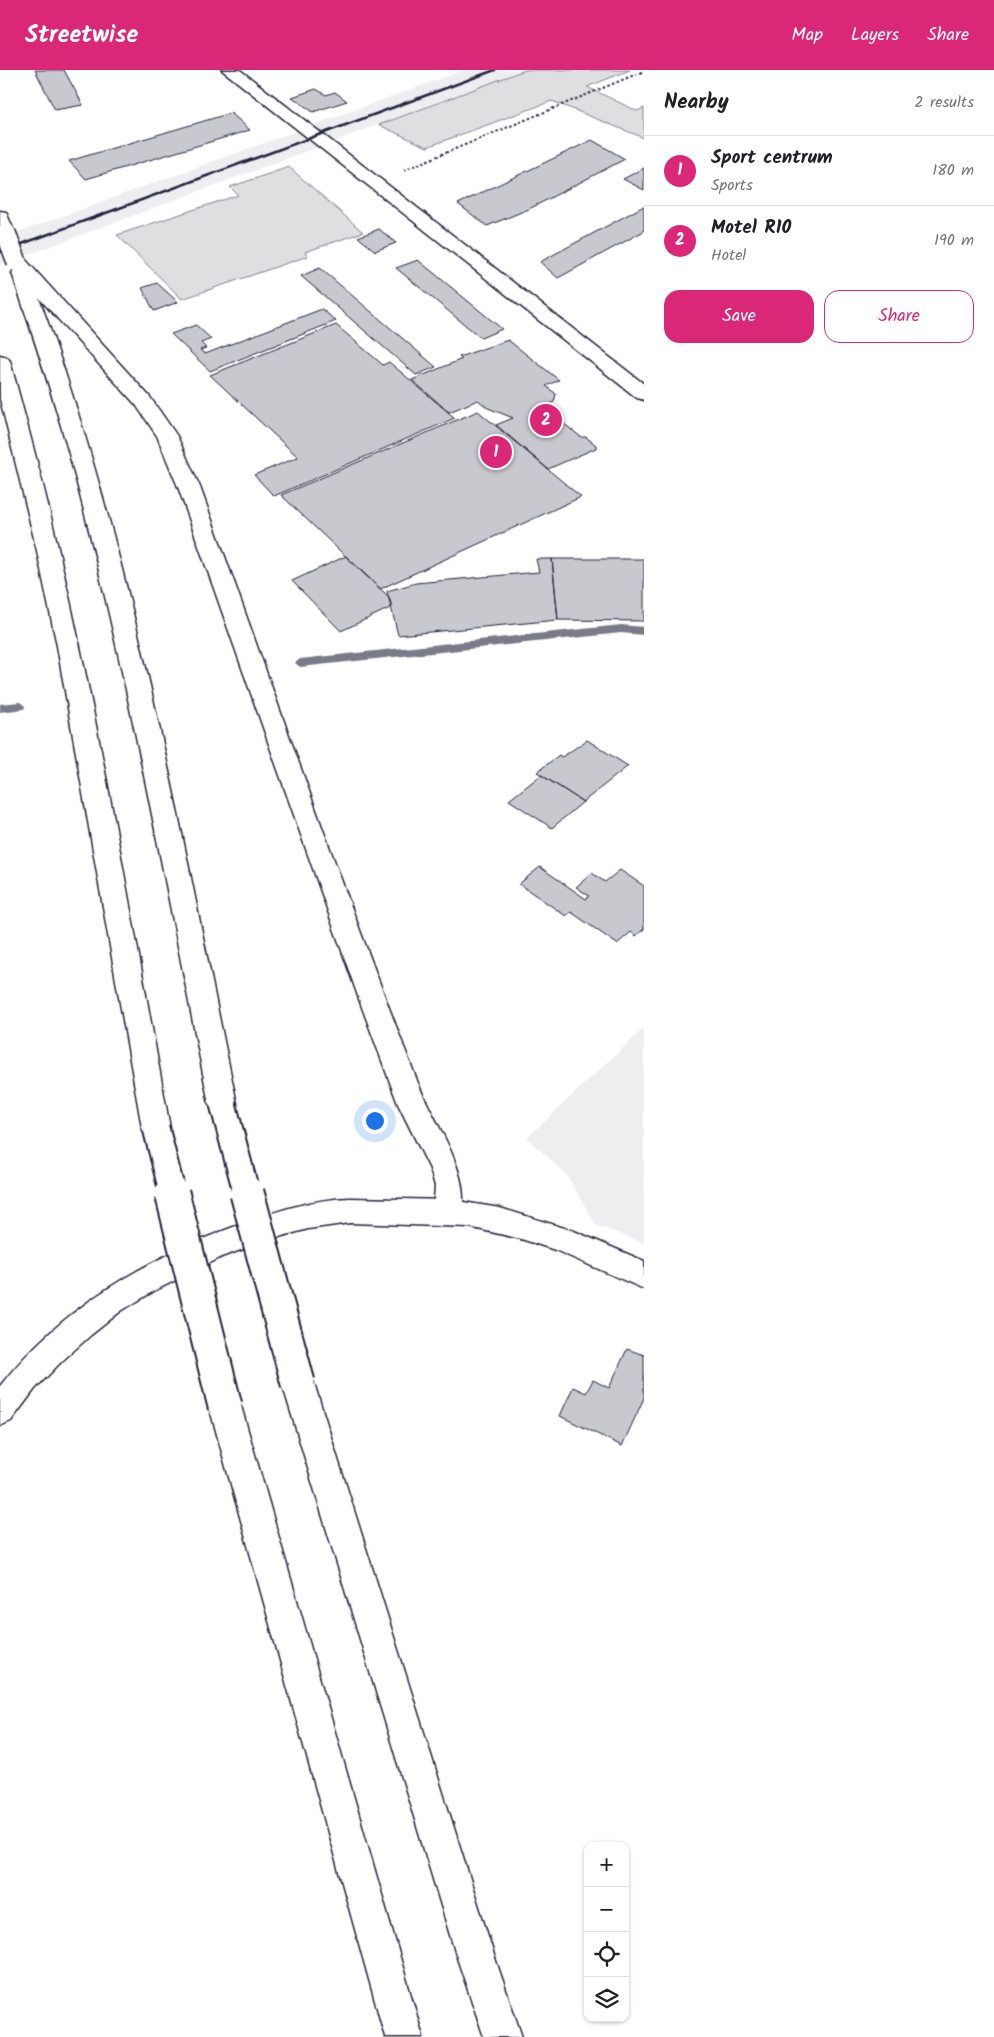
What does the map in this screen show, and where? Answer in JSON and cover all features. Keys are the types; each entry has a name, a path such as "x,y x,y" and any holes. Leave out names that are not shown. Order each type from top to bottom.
{"main road":[{"path":"230,70 644,394"},
{"path":"3,224 55,370 96,519 133,670 223,1104 298,1383 475,1955 503,2037"},
{"path":"18,262 143,401 167,436 189,487 380,1021 412,1104 444,1169 449,1186 448,1213"},
{"path":"0,361 43,527 72,665 156,1128 225,1406 385,1976 404,2037"},
{"path":"0,1411 49,1352 96,1312 147,1277 214,1246 278,1223 341,1211 448,1213 477,1216 537,1230 602,1254 644,1276"}],"path":[{"path":"373,183 644,71"}],"shaded area":[{"path":"464,70 526,70 0,265 0,239"},
{"path":"525,70 630,70 587,87 637,111 644,108 644,138 552,101 427,147 379,125"},
{"path":"289,167 363,232 305,252 308,256 182,299 117,235 238,195 230,187"},
{"path":"644,1028 644,1243 596,1225 566,1174 527,1138"}],"building":[{"path":"35,70 64,70 83,105 55,110"},
{"path":"316,89 326,95 335,92 347,101 313,112 292,97"},
{"path":"231,113 250,130 86,179 69,161"},
{"path":"592,140 625,159 529,209 487,226 458,204"},
{"path":"644,168 644,190 623,179"},
{"path":"644,206 644,231 558,278 540,262"},
{"path":"379,229 396,243 375,251 358,237"},
{"path":"418,260 502,329 481,338 396,268"},
{"path":"320,268 436,367 416,375 301,276"},
{"path":"157,283 178,302 154,311 142,288"},
{"path":"322,309 336,321 210,371 171,334 196,325 211,339 201,343 206,348 200,350 205,354"},
{"path":"336,325 383,365 389,362 455,418 274,496 254,475 298,457 210,375"},
{"path":"508,340 559,380 546,386 556,394 554,402 546,406 556,413 554,416 581,437 586,437 596,445 596,448 548,469 496,425 513,418 488,408 478,400 449,412 412,380 462,359 459,357"},
{"path":"478,411 581,497 380,589 281,495"},
{"path":"346,556 389,597 392,607 341,631 292,581"},
{"path":"536,559 552,559 558,620 398,635 387,591 416,583 539,572"},
{"path":"552,559 644,559 644,621 558,620"},
{"path":"587,740 628,766 583,802 537,772 559,755 562,757"},
{"path":"541,775 583,802 552,828 509,800"},
{"path":"540,867 586,899 589,896 576,887 592,873 605,882 620,870 644,886 644,929 636,936 631,932 617,944 571,912 566,916 519,884"},
{"path":"627,1349 644,1355 644,1398 622,1446 560,1416 573,1387 586,1393 593,1380 609,1388"}],"waterway":[{"path":"300,663 621,629 644,631"},
{"path":"0,708 20,706"}],"railway":[{"path":"0,252 495,70"}],"place":[{"name":"Motel R10","path":"546,420"},
{"name":"Sport centrum","path":"496,452"}]}
